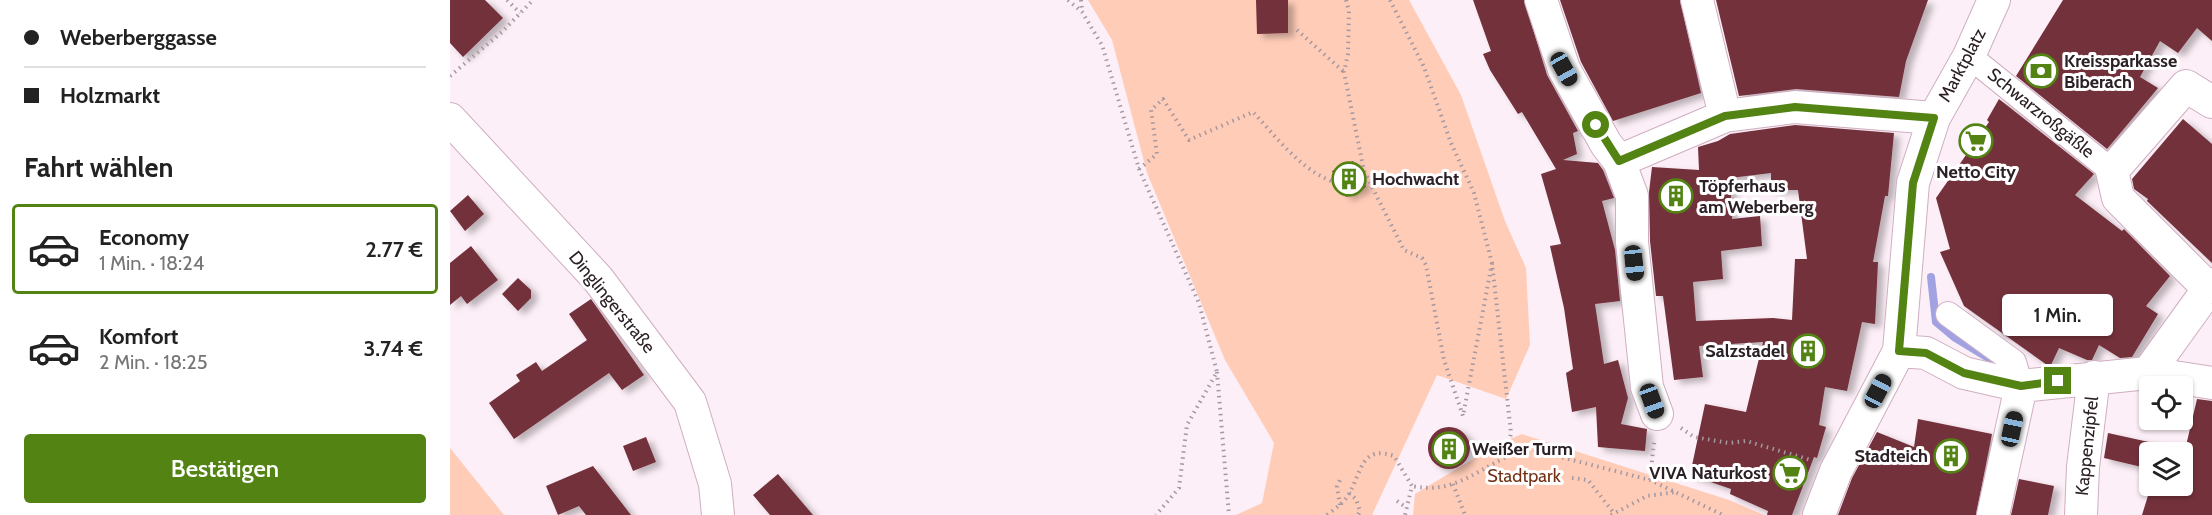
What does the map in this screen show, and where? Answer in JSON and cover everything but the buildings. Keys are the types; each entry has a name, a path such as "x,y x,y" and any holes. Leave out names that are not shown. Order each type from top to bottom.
{"street":[{"path":"1542,0 1564,69 1606,144 1619,161 1632,195 1632,242 1647,387 1657,414"},
{"path":"1697,0 1725,116"},
{"name":"Marktplatz","path":"1821,509 1836,471 1899,351 1913,183 1934,118 1970,56 1994,0"},
{"name":"Schwarzroßgäßle","path":"1970,56 2112,171 2118,198 2210,286"},
{"name":"Schwarzroßgäßle","path":"2112,171 2186,86 2212,102"},
{"path":"1619,161 1725,116 1795,107 1934,118"},
{"name":"Dinglingerstraße","path":"450,119 598,279 690,402 715,484 718,515"},
{"path":"2148,373 2210,286"},
{"path":"1951,319 2014,362 2021,386 1993,515"},
{"path":"1899,351 1926,353 1964,373 2021,386 2148,373 2212,383"},
{"name":"Kappenzipfel","path":"2081,515 2083,467 2094,377"}],"path":[{"path":"507,0 520,13"},
{"path":"450,76 502,32 533,0"},
{"path":"1068,0 1082,12 1102,45 1139,169 1199,303 1217,372 1229,515"},
{"path":"1081,0 1082,12"},
{"path":"1346,0 1349,11 1348,54 1344,72 1364,171 1404,250 1422,258 1426,265 1444,360 1463,416 1492,263"},
{"path":"1390,0 1424,67 1451,143 1474,193 1492,263 1510,444 1506,457 1453,484 1431,490 1412,486"},
{"path":"1297,30 1344,72"},
{"path":"1139,169 1157,154 1151,110 1163,99 1189,140 1253,112 1302,163 1325,180 1339,184"},
{"path":"1359,173 1364,171"},
{"path":"1156,515 1179,488 1187,425 1217,372"},
{"path":"1650,480 1657,414 1694,437 1729,443 1746,441 1836,471"},
{"path":"1510,444 1650,480 1723,515"},
{"path":"1327,515 1340,506 1362,465 1371,454 1382,452 1394,456 1412,486 1405,515"},
{"path":"1572,478 1588,480 1612,514 1647,496 1677,492"},
{"path":"1340,480 1337,487 1340,506"},
{"path":"1453,484 1465,515"},
{"path":"1350,491 1356,499 1360,511 1358,515"},
{"path":"1397,501 1407,508"}],"green space":[{"path":"1088,0 1409,0 1461,95 1505,221 1526,268 1530,345 1506,399 1437,375 1372,515 1236,515 1262,503 1274,443 1225,360 1147,173 1112,40"},
{"name":"Stadtpark","path":"1522,434 1729,500 1764,515 1413,515 1415,494 1498,444"},
{"path":"450,448 504,515 450,515"}],"waterway":[{"path":"1931,277 1936,322 1954,337 1995,362"}],"place":[{"name":"Kreissparkasse Biberach","path":"2041,71"},
{"name":"Netto City","path":"1976,141"},
{"name":"Hochwacht","path":"1349,179"},
{"name":"Töpferhaus am Weberberg","path":"1676,196"},
{"name":"Salzstadel","path":"1808,351"},
{"name":"Weißer Turm","path":"1449,449"},
{"name":"Stadteich","path":"1951,456"},
{"name":"VIVA Naturkost","path":"1790,473"}],"route":[{"path":"1596,125 1606,144 1619,161 1725,116 1795,107 1934,118 1913,183 1899,351 1926,353 1964,373 2021,386 2058,381"}]}
